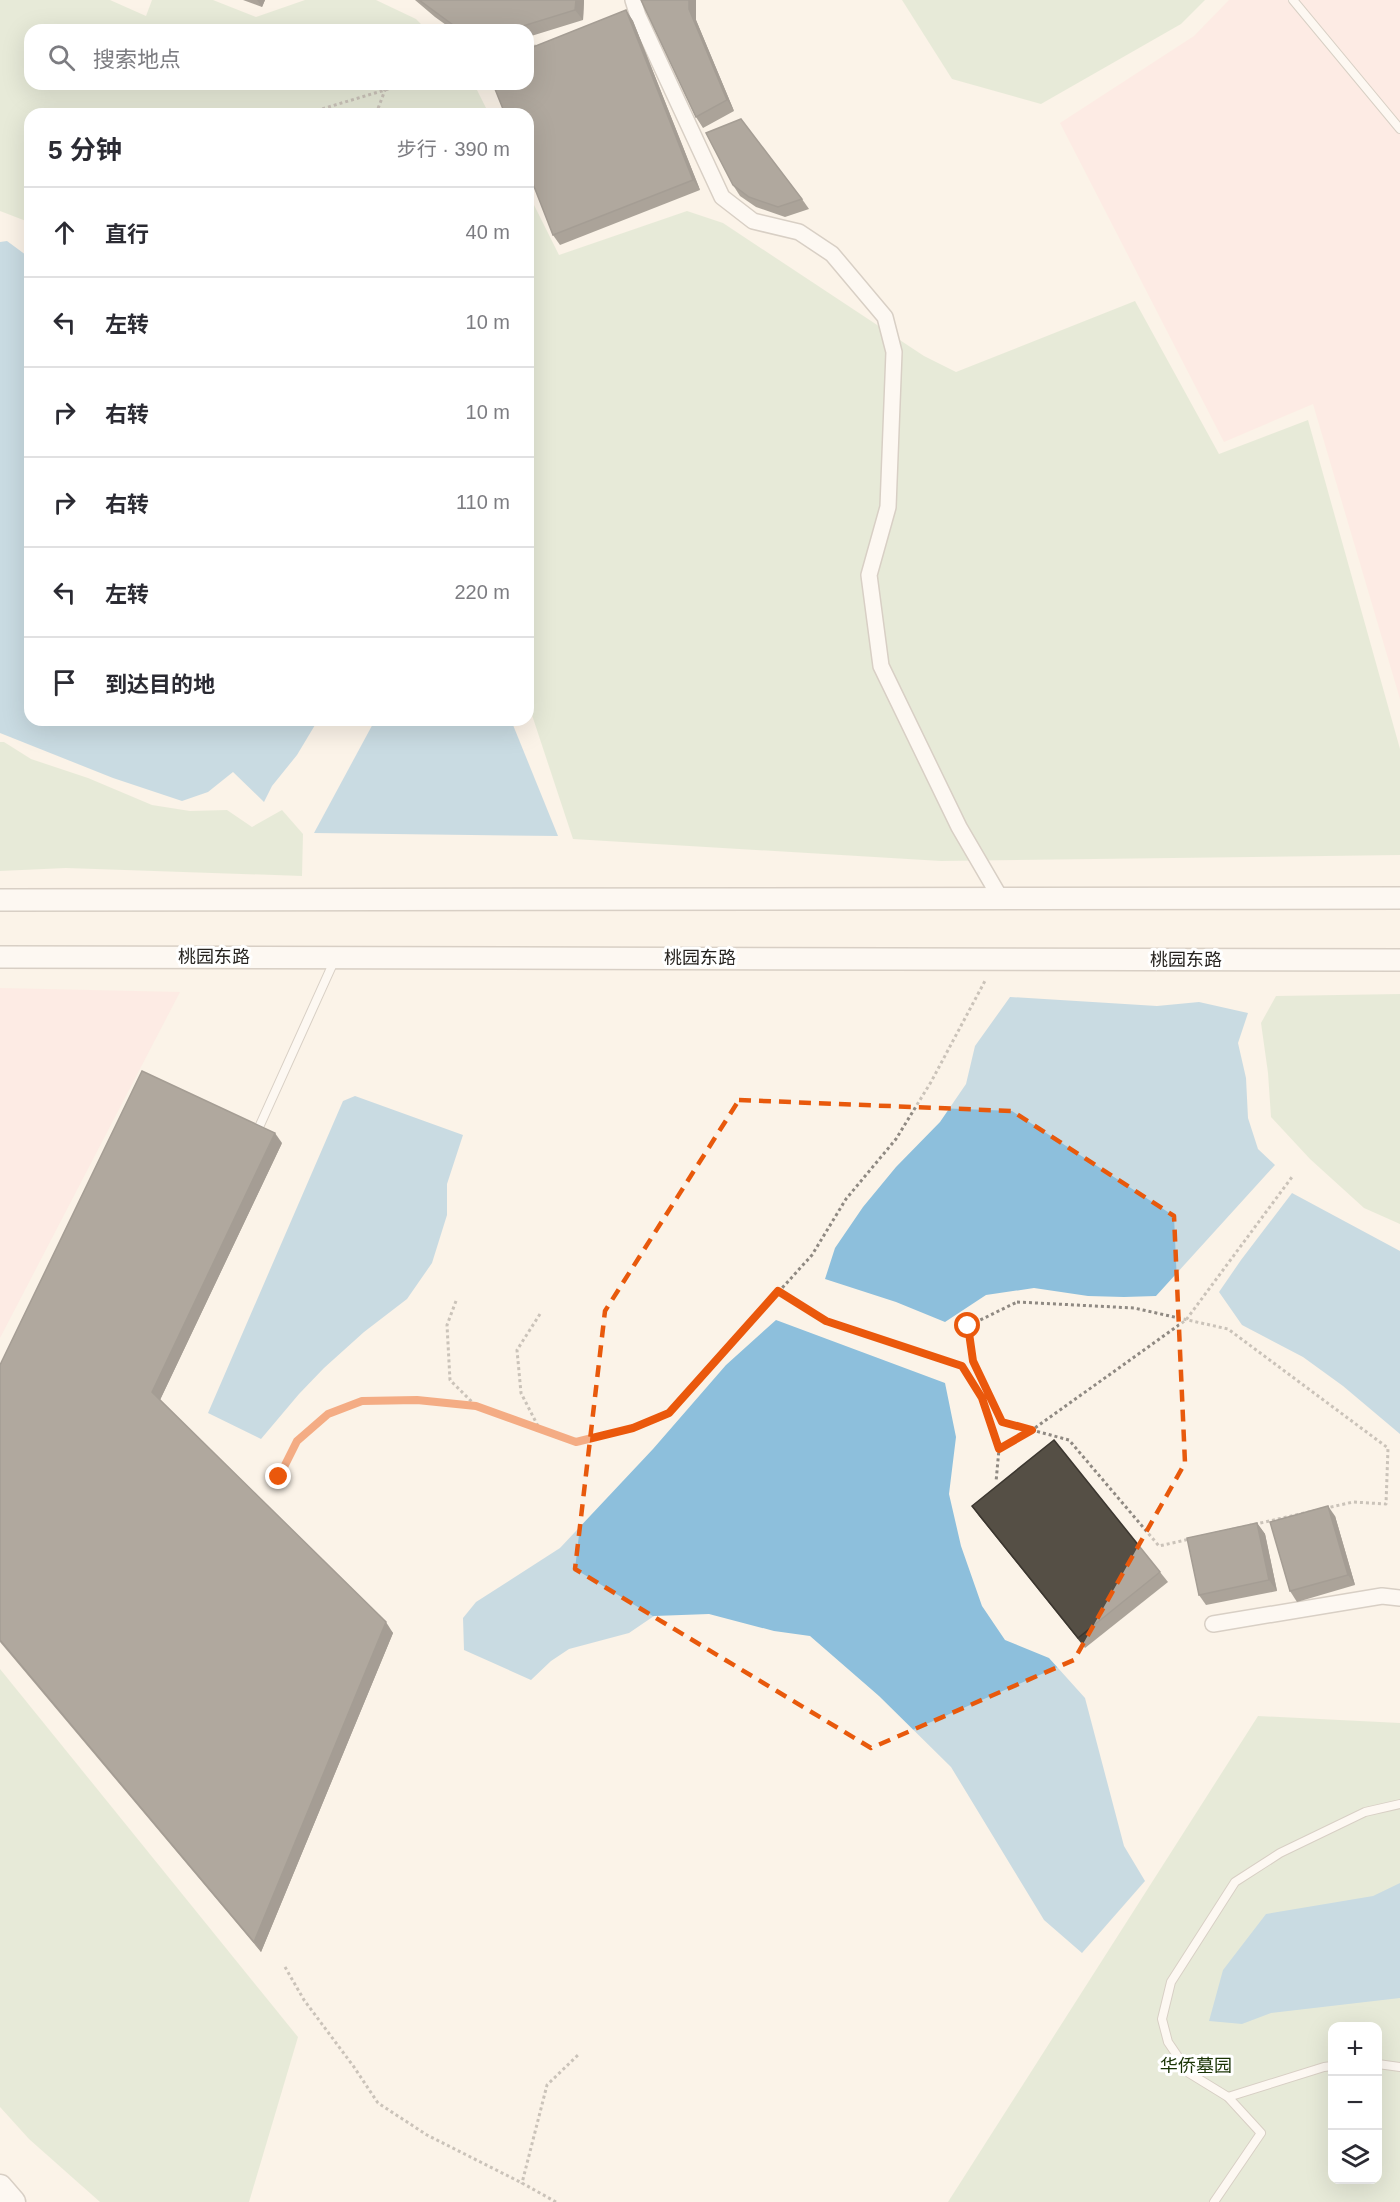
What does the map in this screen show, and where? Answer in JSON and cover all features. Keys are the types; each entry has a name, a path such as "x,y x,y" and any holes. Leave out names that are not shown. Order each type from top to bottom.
{"main road":[{"path":"0,900 1400,898"},
{"name":"桃园东路","path":"0,957 1400,960"},
{"path":"0,2187 13,2202"}],"street":[{"path":"633,0 638,16 722,197 753,221 799,232 831,254 885,317 894,352 888,507 870,575 880,666 959,827 1001,899"},
{"path":"1213,1624 1382,1596 1400,1598"}],"lane":[{"path":"1293,0 1400,129"},
{"path":"260,1125 336,958"},
{"path":"1214,2202 1261,2133 1228,2097 1189,2073 1168,2042 1162,2019 1172,1982 1235,1882 1280,1853 1365,1812 1400,1804"},
{"path":"1382,2065 1400,2067"},
{"path":"1228,2097 1328,2066"}],"path":[{"path":"534,46 539,45"},
{"path":"325,108 385,90"},
{"path":"378,108 385,90"},
{"path":"279,1477 297,1441 328,1414 362,1401 417,1400 476,1406 576,1442 633,1428 669,1413 812,1255 846,1199 896,1138 931,1082 996,959"},
{"path":"999,1449 1032,1430 1186,1320 1292,1177"},
{"path":"778,1291 826,1321 962,1366 982,1398 999,1449 996,1482"},
{"path":"456,1301 447,1325 450,1380 476,1406"},
{"path":"1017,1302 1134,1308 1186,1320 1228,1329 1388,1448 1386,1504 1353,1502 1159,1546 1069,1440 1002,1422 973,1361 968,1326 1017,1302"},
{"path":"540,1314 517,1350 521,1393 540,1430"},
{"path":"285,1967 304,2000 378,2103 427,2134 556,2202"},
{"path":"522,2183 547,2085 578,2055"}],"highlighted area":[{"path":"739,1100 1012,1111 1174,1216 1185,1463 1074,1660 871,1748 575,1569 605,1311"}],"shaded area":[{"path":"1229,0 1400,0 1400,699 1313,404 1224,442 1060,123 1194,36"},
{"path":"0,988 180,992 0,1338"}],"green space":[{"path":"0,0 110,0 146,16 152,0 213,0 256,17 305,0 376,0 416,19 421,24 24,24 24,90 477,90 486,108 24,108 24,220 0,211"},
{"path":"902,0 1205,0 1181,24 1041,104 952,79"},
{"path":"534,205 559,255 687,211 723,223 924,356 956,372 1135,301 1219,454 1308,420 1400,749 1400,855 941,861 573,839 534,721"},
{"path":"0,742 4,742 31,759 88,778 152,805 190,811 227,810 252,827 282,810 303,834 302,876 66,868 0,871"},
{"path":"1400,994 1400,1224 1364,1208 1310,1159 1271,1117 1261,1023 1276,996"},
{"path":"0,1669 298,2037 249,2202 100,2202 29,2139 0,2107"},
{"name":"华侨墓园","path":"1258,1716 1400,1723 1400,2202 948,2202"}],"water":[{"path":"7,241 24,254 24,726 314,726 297,755 272,786 264,802 233,772 208,792 182,801 113,778 0,733 0,242"},
{"path":"372,726 513,726 558,836 314,833"},
{"path":"1010,997 1157,1006 1199,1002 1248,1013 1238,1043 1246,1078 1248,1118 1258,1149 1275,1165 1156,1296 1088,1296 1034,1288 986,1295 945,1322 896,1302 825,1279 835,1248 863,1207 896,1167 940,1122 966,1084 975,1046"},
{"path":"355,1096 463,1135 447,1184 447,1215 432,1263 407,1299 364,1332 324,1368 261,1439 208,1413 343,1101"},
{"path":"1292,1193 1400,1251 1400,1434 1343,1386 1303,1357 1242,1325 1219,1292"},
{"path":"776,1320 945,1383 956,1437 949,1494 961,1546 982,1606 1005,1640 1049,1658 1085,1698 1124,1846 1145,1881 1082,1953 1044,1920 951,1767 879,1696 810,1636 774,1631 709,1614 654,1616 629,1633 569,1649 551,1661 531,1680 464,1650 463,1618 476,1602 560,1548 653,1449 726,1365"},
{"path":"1400,1883 1400,1998 1271,2013 1242,2024 1209,2021 1223,1970 1266,1914 1373,1896"}],"building":[{"path":"419,0 576,0 575,10 530,24 452,24"},
{"path":"641,0 689,0 689,9 727,100 696,117"},
{"path":"626,10 693,180 553,235 534,186 534,108 503,108 495,90 534,90 534,47"},
{"path":"741,119 802,199 778,207 749,197 733,185 706,133"},
{"path":"142,1071 275,1133 152,1392 386,1622 254,1942 0,1640 0,1365"},
{"path":"1054,1440 1160,1572 1078,1638 972,1506"},
{"path":"1328,1506 1348,1575 1290,1591 1270,1522"},
{"path":"1257,1523 1269,1580 1199,1595 1187,1538"}],"route":[{"path":"279,1477 297,1441 328,1414 362,1401 417,1400 476,1406 576,1442 633,1428 669,1413 778,1291 826,1321 962,1366 982,1398 999,1449 1032,1430 1002,1422 973,1361 968,1326"}]}
